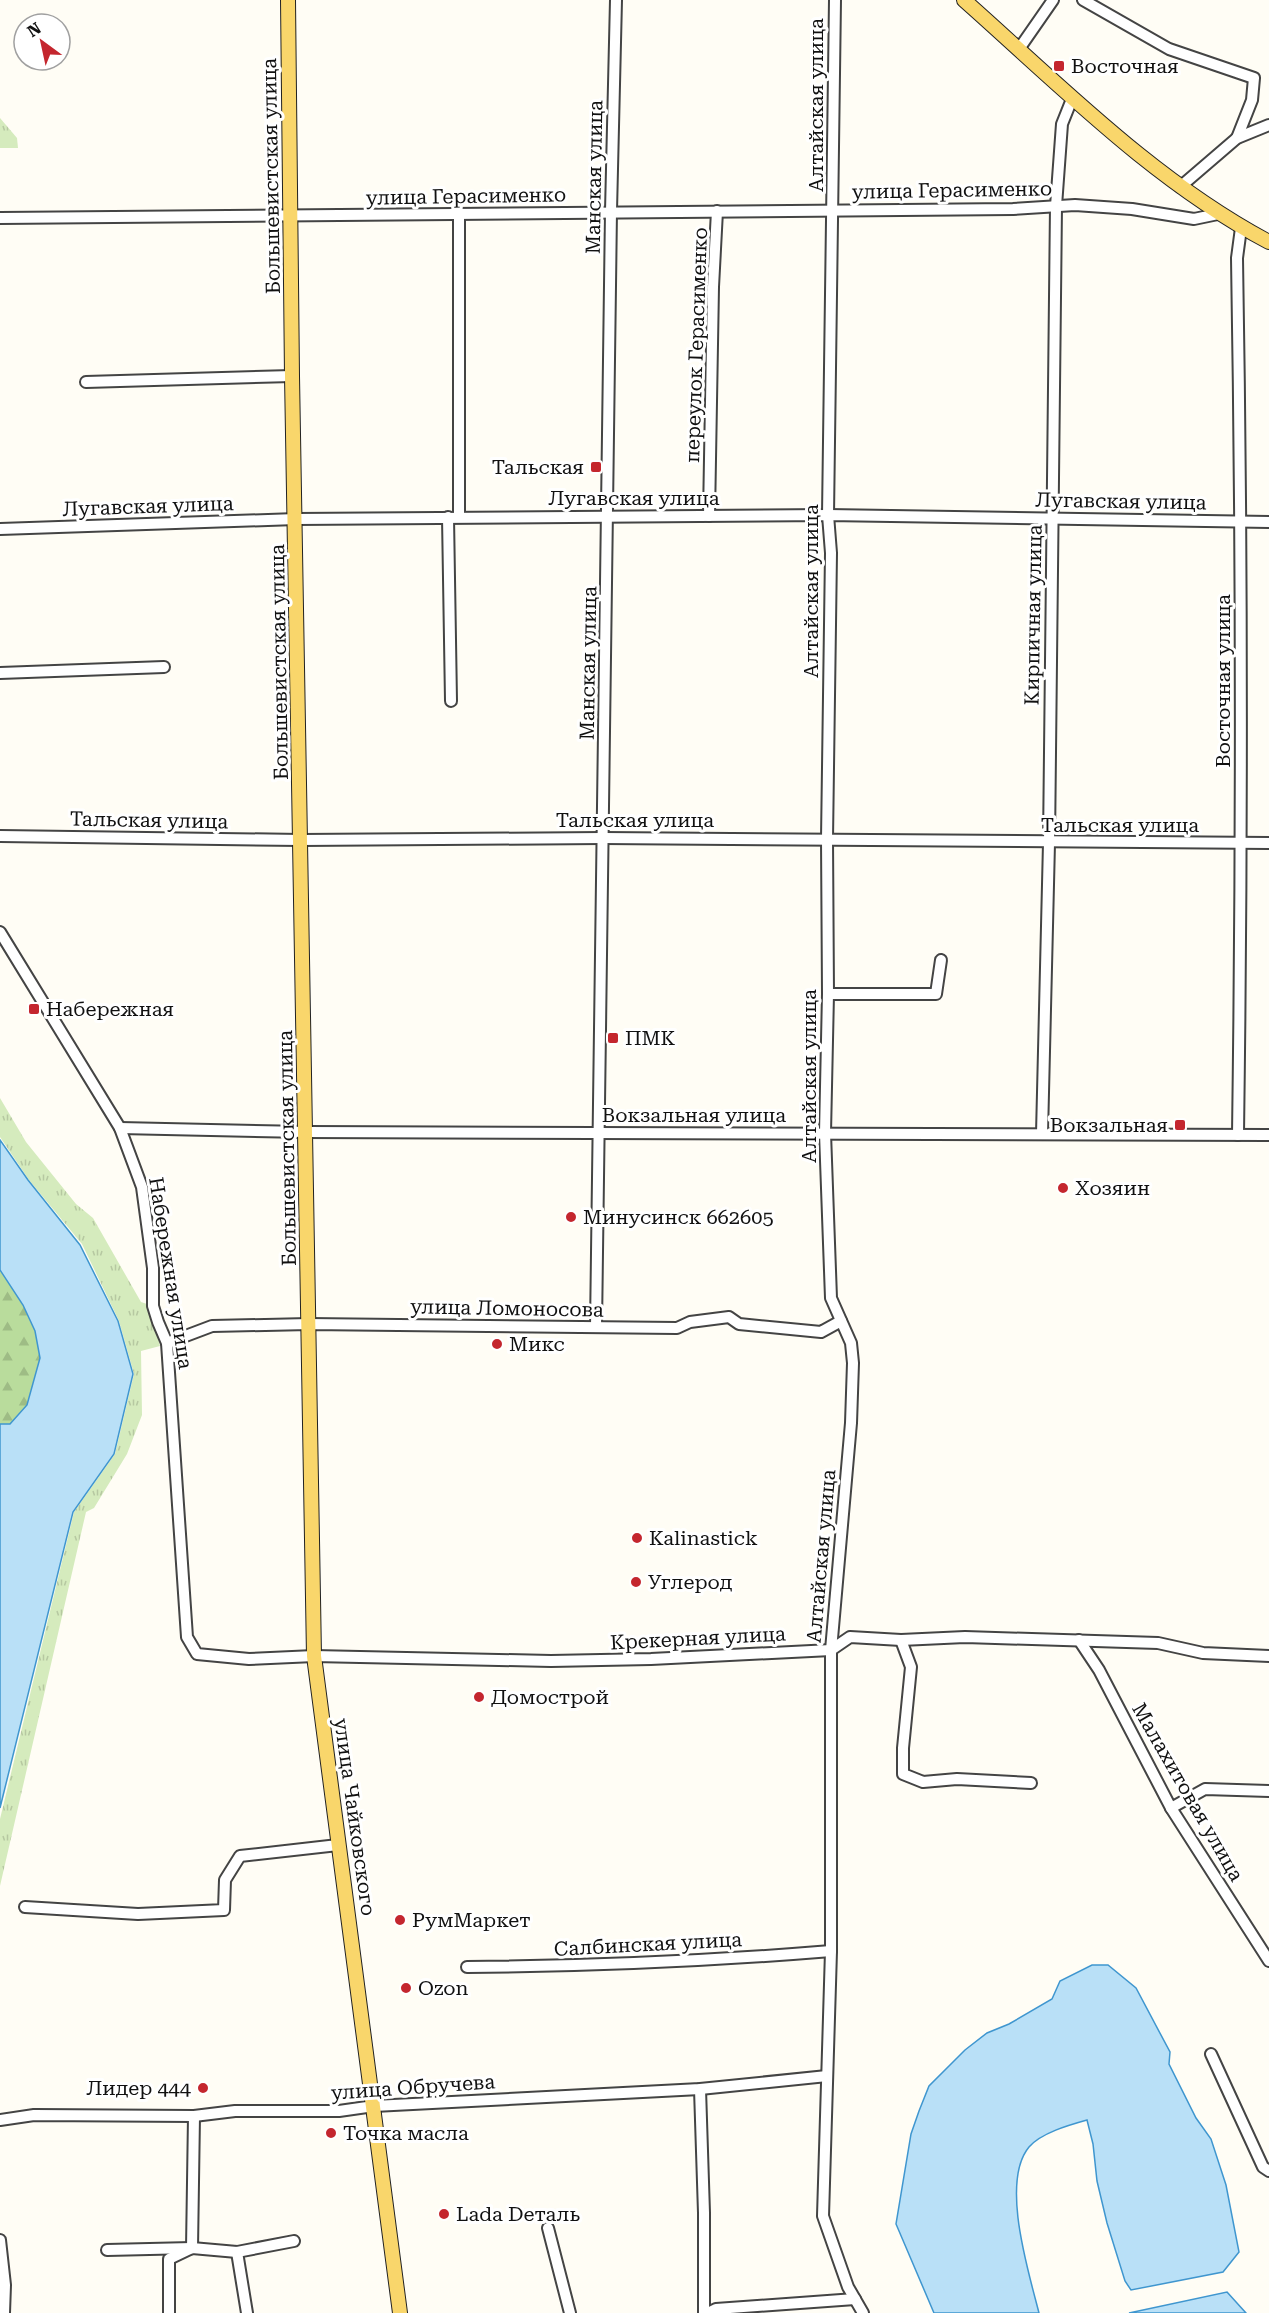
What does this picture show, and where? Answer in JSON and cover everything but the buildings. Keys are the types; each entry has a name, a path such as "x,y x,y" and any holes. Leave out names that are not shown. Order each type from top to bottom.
{"main road":[{"name":"Большевистская улица","path":"288,0 292,376 309,1324"},
{"path":"964,0 1072,99 1180,187 1218,214 1269,242"},
{"name":"улица Чайковского","path":"309,1324 314,1656 400,2313"}],"street":[{"name":"Манская улица","path":"596,1327 611,212 616,0"},
{"name":"Алтайская улица","path":"835,0 834,210 828,515 831,553 825,1133 831,1298 851,1343 853,1363 851,1423 831,1650 831,1951 823,2216 848,2287 863,2313"},
{"path":"1019,49 1053,0"},
{"path":"1083,0 1169,49 1254,78 1252,100 1237,138"},
{"name":"Кирпичная улица","path":"1042,1134 1049,843 1056,206 1062,124 1072,99"},
{"path":"1180,187 1237,138 1269,125"},
{"name":"улица Герасименко","path":"0,218 1013,209 1075,205 1132,209 1194,219 1218,214"},
{"name":"переулок Герасименко","path":"709,516 713,287 717,211"},
{"path":"451,701 459,214"},
{"name":"Восточная улица","path":"1238,1135 1242,843 1237,258 1241,228"},
{"path":"86,382 292,376"},
{"name":"Лугавская улица","path":"0,529 296,519 608,516 828,515 1269,522"},
{"path":"0,673 164,667"},
{"name":"Тальская улица","path":"0,836 301,840 603,838 1269,843"},
{"name":"Набережная улица","path":"0,932 120,1128 142,1187 153,1268 153,1306 167,1343 187,1637 197,1654"},
{"path":"828,994 936,994 941,960"},
{"name":"Вокзальная улица","path":"120,1128 598,1134 1269,1135"},
{"name":"улица Ломоносова","path":"167,1343 212,1326 309,1324 677,1328 690,1322 729,1317 739,1324 821,1332 841,1321"},
{"name":"Крекерная улица","path":"197,1654 249,1659 314,1656 551,1661 651,1659 831,1650 850,1637 901,1640 965,1637 1158,1643 1203,1653 1269,1656"},
{"path":"901,1640 911,1667 903,1748 903,1774 923,1782 957,1779 1031,1783"},
{"name":"Малахитовая улица","path":"1079,1640 1099,1670 1171,1808 1269,1961"},
{"path":"1171,1808 1205,1789 1269,1791"},
{"path":"25,1907 138,1914 224,1910 225,1880 240,1856 339,1845"},
{"name":"Салбинская улица","path":"467,1967 727,1959 831,1951"},
{"path":"1211,2054 1263,2167 1269,2171"},
{"name":"улица Обручева","path":"0,2120 34,2115 194,2116 235,2111 339,2111 374,2106 700,2089 827,2076"},
{"path":"700,2089 706,2313 716,2309 855,2299"},
{"path":"192,2248 194,2116"},
{"path":"548,2228 570,2313"},
{"path":"0,2240 4,2313"},
{"path":"107,2250 192,2248 237,2252 294,2241"},
{"path":"169,2313 169,2259 192,2248"},
{"path":"237,2252 248,2313"}],"green space":[{"path":"0,118 17,138 18,148 0,148"},
{"path":"0,1098 26,1142 76,1204 93,1218 141,1302 150,1305 160,1346 141,1351 142,1415 127,1454 94,1508 86,1512 0,1886 0,1819 74,1512 115,1454 134,1374 119,1321 82,1244 29,1180 0,1137"},
{"path":"0,1270 23,1305 35,1331 40,1358 27,1405 10,1424 0,1424"}],"water":[{"path":"0,1140 28,1180 80,1245 118,1321 133,1374 114,1454 73,1512 0,1808 0,1424 10,1424 27,1405 40,1358 35,1331 23,1305 0,1270"},
{"path":"1092,1965 1108,1965 1136,1988 1170,2052 1169,2064 1196,2118 1211,2139 1226,2185 1239,2252 1223,2272 1131,2290 1125,2281 1107,2223 1097,2181 1093,2144 1087,2120 1056,2130 1034,2142 1021,2163 1017,2182 1019,2228 1039,2313 934,2313 896,2224 911,2134 929,2086 965,2050 987,2033 1009,2024 1052,1999 1060,1981"},
{"path":"1227,2292 1246,2313 1129,2313"}],"place":[{"name":"Восточная","path":"1059,66"},
{"name":"Тальская","path":"596,467"},
{"name":"Набережная","path":"34,1009"},
{"name":"ПМК","path":"613,1038"},
{"name":"Вокзальная","path":"1180,1125"},
{"name":"Хозяин","path":"1063,1188"},
{"name":"Минусинск 662605","path":"571,1217"},
{"name":"Микс","path":"497,1344"},
{"name":"Kalinastick","path":"637,1538"},
{"name":"Углерод","path":"636,1582"},
{"name":"Домострой","path":"479,1697"},
{"name":"РумМаркет","path":"400,1920"},
{"name":"Ozon","path":"406,1988"},
{"name":"Лидер 444","path":"203,2088"},
{"name":"Точка масла","path":"331,2133"},
{"name":"Lada Dеталь","path":"444,2214"}]}
